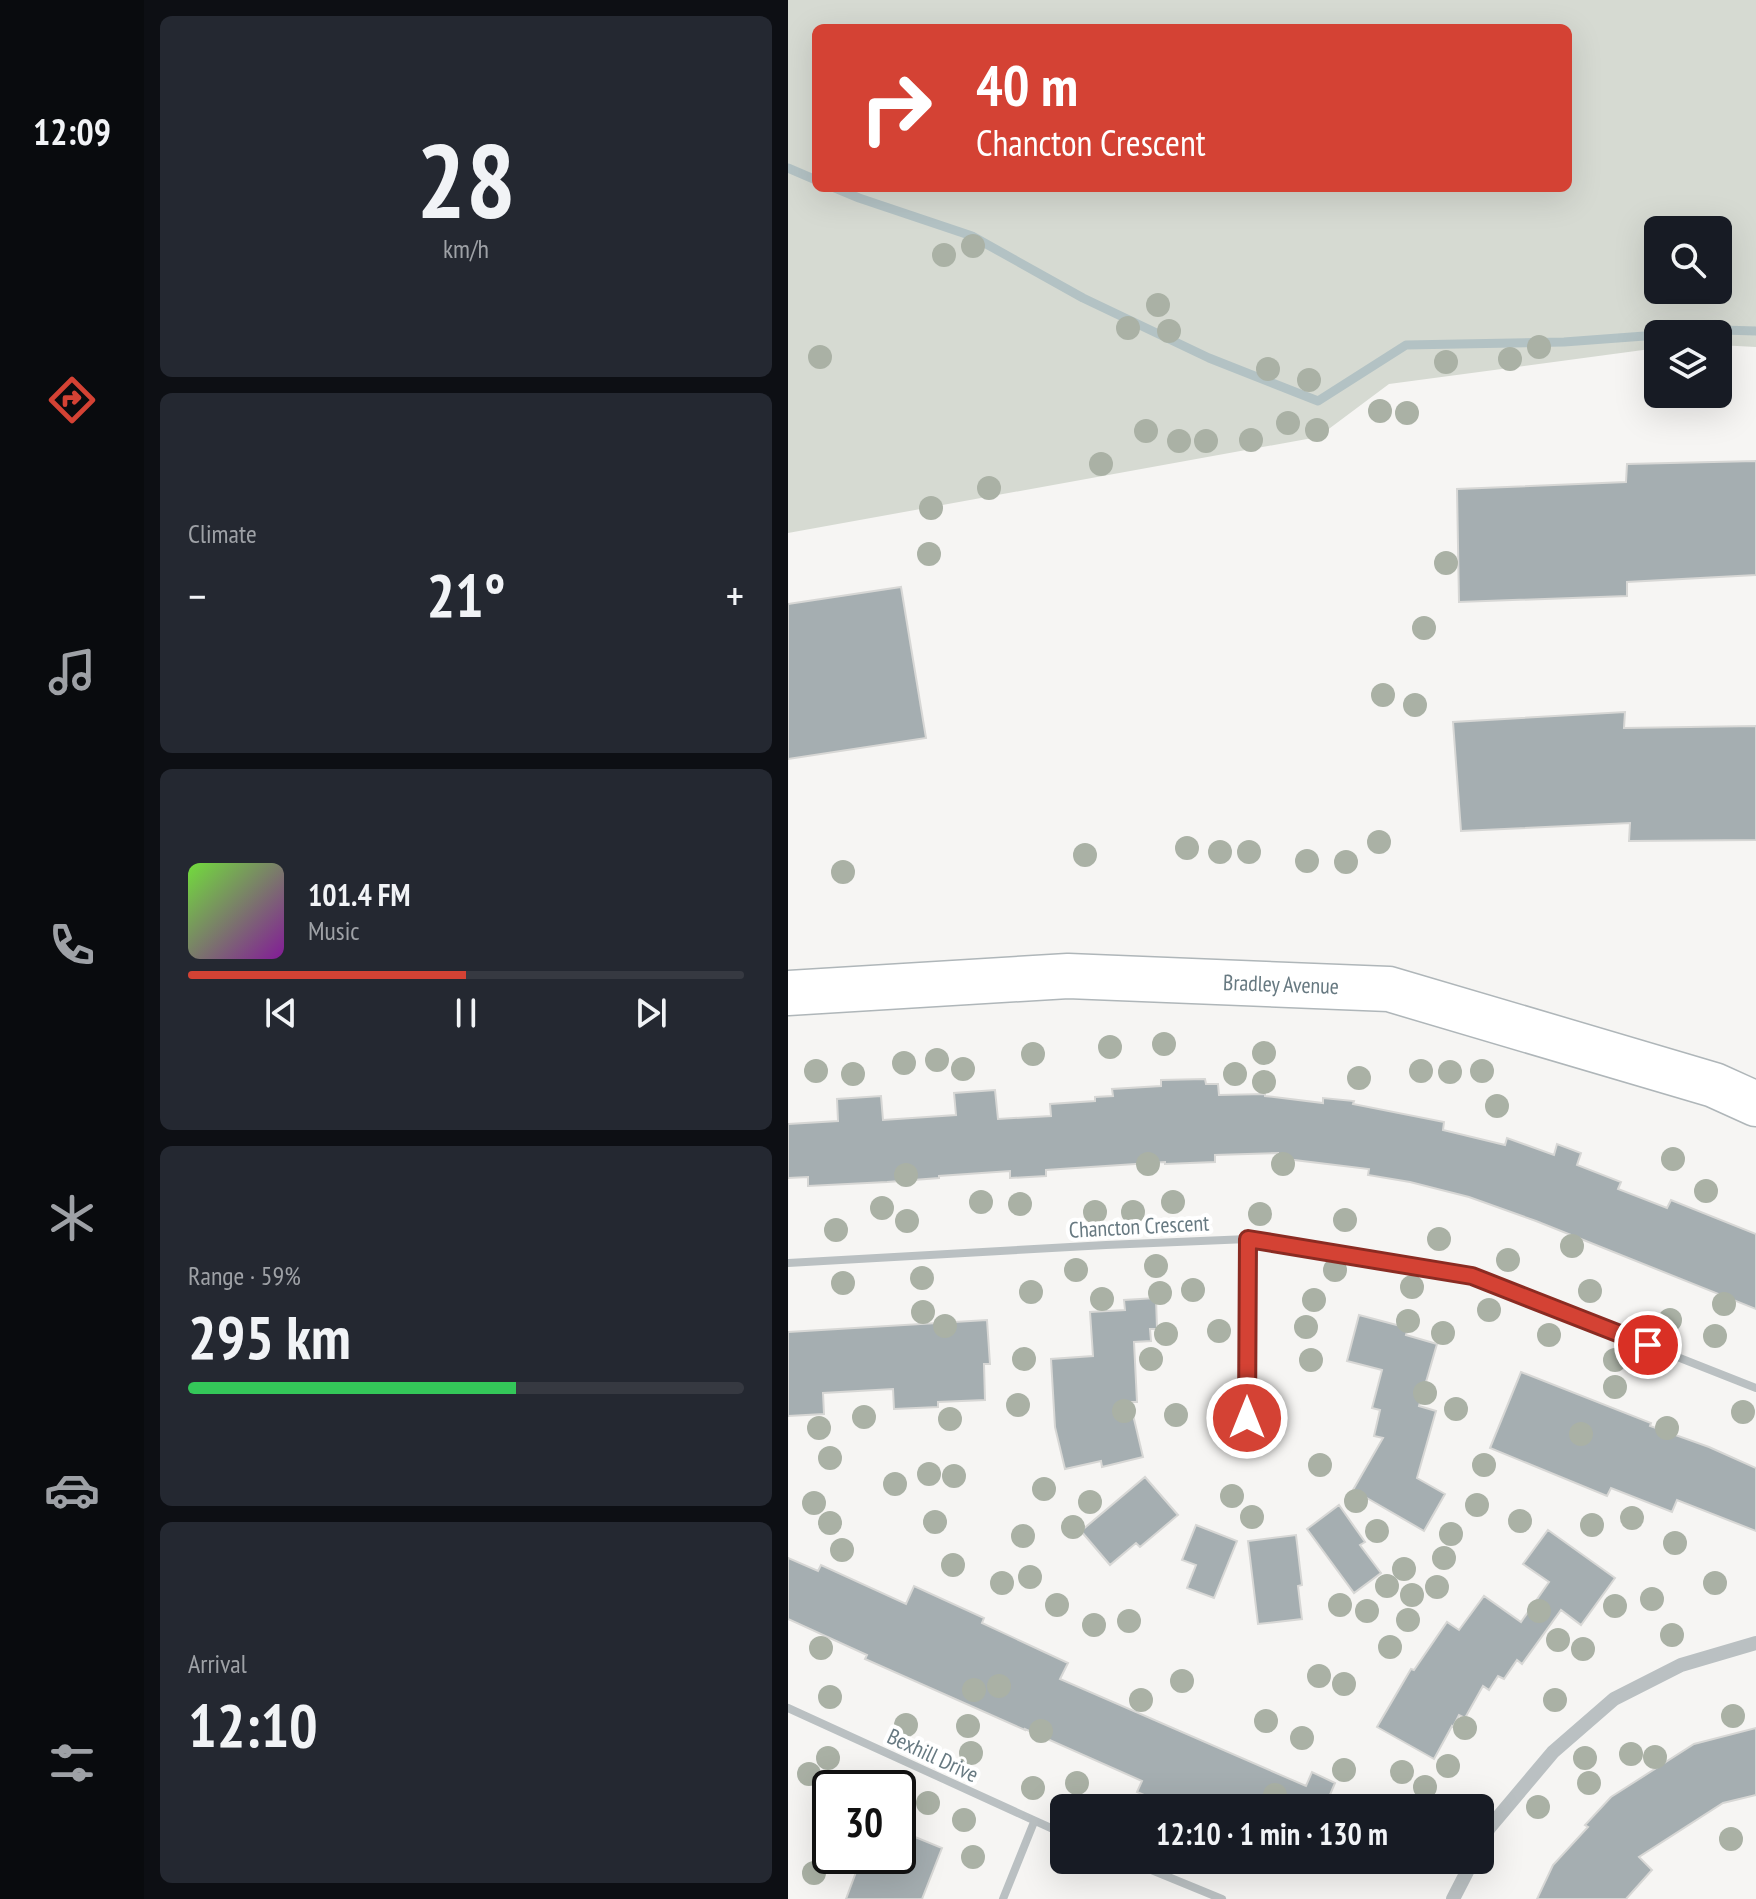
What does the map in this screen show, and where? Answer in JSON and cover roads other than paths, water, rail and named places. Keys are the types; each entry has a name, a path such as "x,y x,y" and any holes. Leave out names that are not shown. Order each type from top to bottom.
{"main road":[{"name":"Bradley Avenue","path":"788,993 1068,976 1389,989 1714,1085 1756,1104"}],"street":[{"name":"Chancton Crescent","path":"788,1263 1248,1239 1472,1276 1756,1388"},
{"path":"1247,1418 1248,1239"},
{"path":"1494,1822 1553,1752 1614,1699 1681,1665 1756,1643"},
{"name":"Bexhill Drive","path":"788,1708 1050,1828"},
{"path":"1003,1899 1034,1822"},
{"path":"1161,1874 1222,1899"},
{"path":"1453,1899 1466,1874"}],"waterway":[{"path":"788,168 812,178"},
{"path":"845,192 972,236 1083,298 1209,358 1318,401 1406,345 1564,342 1644,336"},
{"path":"1732,330 1756,331"}]}
